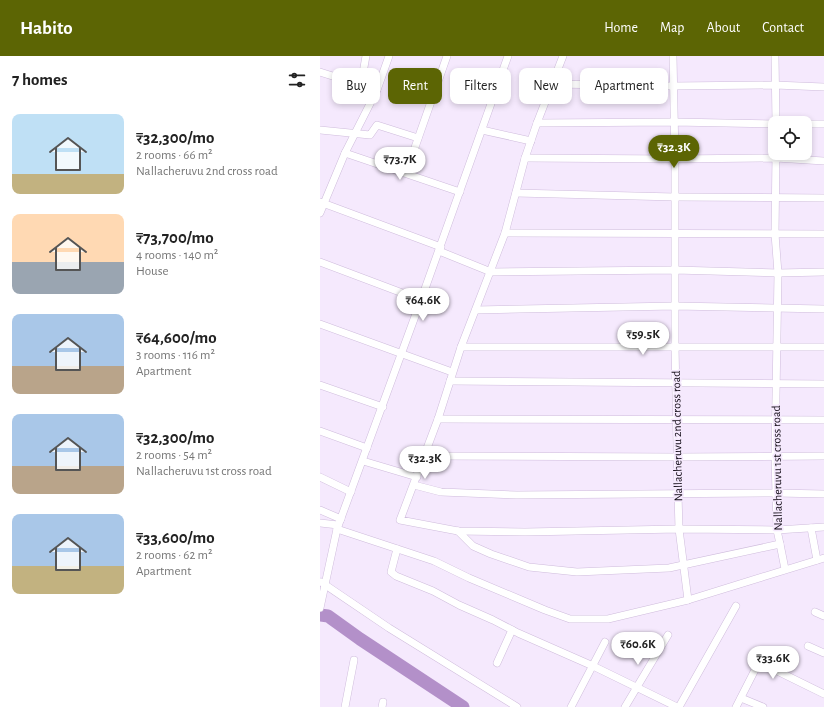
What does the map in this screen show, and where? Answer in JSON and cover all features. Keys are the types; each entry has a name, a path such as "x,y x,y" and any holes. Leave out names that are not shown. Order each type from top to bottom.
{"street":[{"path":"364,68 366,56"},
{"path":"380,82 389,56"},
{"path":"406,173 447,56"},
{"path":"321,605 322,583 338,524 363,461 508,56"},
{"path":"558,68 563,56"},
{"name":"Nallacheruvu 2nd cross road","path":"673,56 675,159 675,346 678,494 682,565 688,600"},
{"path":"775,56 776,116"},
{"path":"320,72 332,76"},
{"path":"572,84 673,86 775,85 824,87"},
{"path":"320,213 322,202 370,104"},
{"path":"544,104 525,158 505,233 461,347 438,419 400,520 458,531 525,532 679,529 777,530 824,527"},
{"path":"537,123 768,123"},
{"path":"812,124 824,124"},
{"path":"320,130 370,135 377,125 418,138"},
{"path":"482,130 531,141"},
{"path":"345,153 460,192"},
{"path":"525,158 675,159 768,156"},
{"name":"Nallacheruvu 1st cross road","path":"458,531 473,546 490,554 529,567 577,572 669,568 780,544 777,530 775,457 777,419 776,384 778,273 776,234 776,160"},
{"path":"812,160 824,161"},
{"path":"516,193 675,197 824,198"},
{"path":"322,202 440,249 491,272 675,270 778,273 824,272"},
{"path":"505,233 824,234"},
{"path":"320,262 421,300"},
{"path":"476,310 675,306 824,309"},
{"path":"320,324 452,372"},
{"path":"461,347 824,347"},
{"path":"450,381 824,384"},
{"path":"320,385 382,407"},
{"path":"438,419 824,420"},
{"path":"320,431 367,448"},
{"path":"423,456 824,456"},
{"path":"363,461 416,477"},
{"path":"320,477 351,492"},
{"path":"414,485 441,492 517,495 824,494"},
{"path":"320,510 338,524 397,549 434,561 469,578 570,619 608,619 688,600 820,559 811,528"},
{"path":"320,523 338,524"},
{"path":"780,544 785,569"},
{"path":"397,549 392,572 396,576 433,591 459,605 593,666 678,707 736,606"},
{"path":"322,583 389,628 517,707"},
{"path":"815,612 824,616"},
{"path":"497,663 512,630"},
{"path":"625,707 668,635"},
{"path":"571,707 605,642"},
{"path":"808,646 824,654"},
{"path":"345,707 354,660"},
{"path":"736,707 759,662 824,694"},
{"path":"741,698 763,707"}],"waterway":[{"path":"320,615 328,616 463,707"}]}
